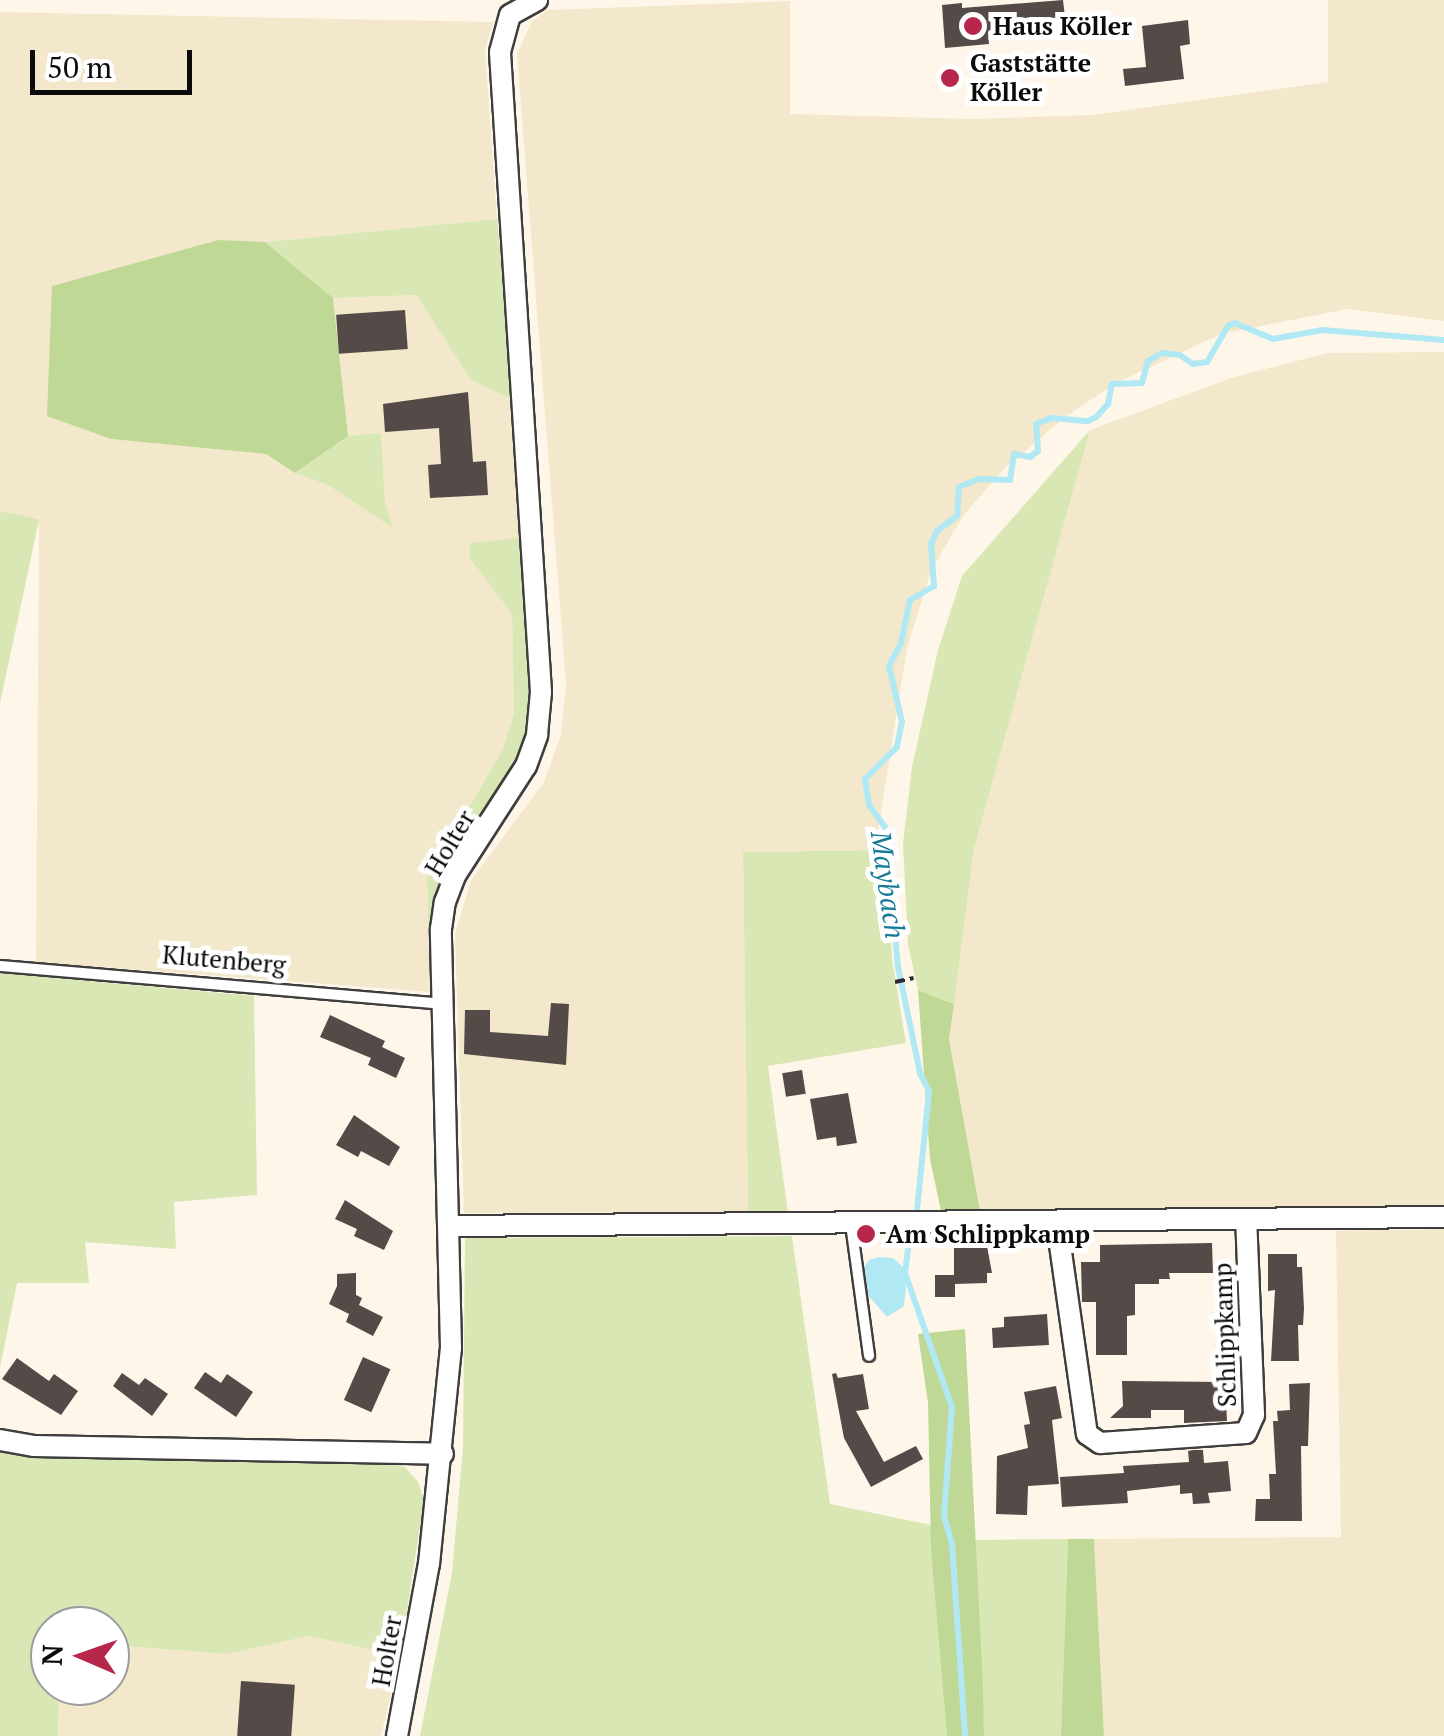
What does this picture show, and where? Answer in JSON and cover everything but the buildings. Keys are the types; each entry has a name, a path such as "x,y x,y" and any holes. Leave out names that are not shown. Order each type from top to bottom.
{"street":[{"name":"Holter","path":"397,1736 443,1454 451,1348 443,1004 445,902 456,874 526,766 540,706 500,52 510,15 536,0"},
{"path":"451,1226 1057,1224 1444,1217"},
{"name":"Schlippkamp","path":"1057,1224 1087,1434 1100,1443 1230,1437 1246,1432 1254,1415 1246,1220"},
{"path":"0,1440 34,1446 443,1454"}],"lane":[{"name":"Klutenberg","path":"0,966 443,1004"},
{"path":"851,1224 870,1356"}],"path":[{"path":"896,982 914,978"}],"shaded area":[{"path":"1328,0 1444,0 1444,321 1348,309 1221,334 1116,383 1065,417 1003,470 963,516 931,571 907,648 875,850 743,852 748,1212 464,1213 455,934 471,880 544,782 561,735 566,684 517,54 532,21 548,10 790,1 790,114 971,119 1093,115 1328,82"},
{"path":"0,12 494,22 485,49 497,219 265,242 218,240 52,286 111,439 266,454 295,473 328,485 392,526 385,502 381,434 348,436 333,298 416,295 471,380 515,401 522,537 470,543 469,557 512,614 514,713 503,749 427,879 430,992 36,962 39,520 0,511"},
{"path":"1444,352 1444,1207 980,1211 949,1039 974,849 1090,430 1234,377 1328,353"},
{"path":"1444,1229 1444,1736 1104,1736 1094,1539 1341,1537 1336,1231"},
{"path":"309,1636 400,1656 381,1736 58,1736 59,1706 130,1706 130,1647 227,1654"}],"green space":[{"path":"497,219 515,401 471,380 416,295 333,298 265,242"},
{"path":"218,240 265,242 333,298 348,436 295,473 266,454 111,439 47,416 52,286"},
{"path":"1090,430 974,849 954,1004 918,990 908,945 903,843 912,767 938,650 962,576"},
{"path":"381,433 385,502 393,528 328,485 295,473 348,436"},
{"path":"0,511 39,519 0,703"},
{"path":"522,537 534,706 521,759 466,838 439,888 429,951 427,879 503,749 514,713 512,614 469,557 470,543"},
{"path":"886,850 892,959 906,1043 768,1066 788,1213 748,1212 743,852"},
{"path":"0,973 254,996 257,1195 174,1202 176,1249 85,1242 89,1283 17,1283 0,1368"},
{"path":"918,990 954,1004 949,1039 980,1211 941,1211 930,1159"},
{"path":"792,1236 830,1504 931,1525 947,1736 420,1736 452,1573 463,1447 465,1238"},
{"path":"965,1329 984,1736 947,1736 931,1549 928,1403 918,1334"},
{"path":"0,1451 84,1457 389,1458 404,1466 418,1482 424,1500 400,1656 309,1636 227,1654 130,1647 130,1606 30,1606 30,1706 59,1706 58,1736 0,1736"},
{"path":"1068,1539 1061,1736 984,1736 975,1540"},
{"path":"1068,1539 1094,1539 1104,1736 1061,1736"}],"water":[{"path":"893,1258 903,1267 906,1287 904,1306 887,1317 861,1287 863,1269 869,1260"}],"waterway":[{"name":"Maybach","path":"917,1210 929,1091 920,1073 898,967 885,827 869,805 865,779 897,747 902,722 889,666 901,643 910,600 934,586 931,544 937,531 957,516 959,487 979,479 1010,480 1014,454 1030,457 1038,451 1036,424 1052,418 1088,421 1096,417 1108,404 1112,384 1142,383 1148,361 1162,353 1180,355 1193,364 1207,362 1228,326 1235,323 1273,339 1322,330 1444,340"},
{"name":"Maybach","path":"909,1241 905,1273 952,1407 944,1516 952,1544 965,1736"}],"place":[{"name":"Haus Köller","path":"973,26"},
{"name":"Gaststätte Köller","path":"950,78"},
{"name":"Am Schlippkamp","path":"866,1234"}]}
